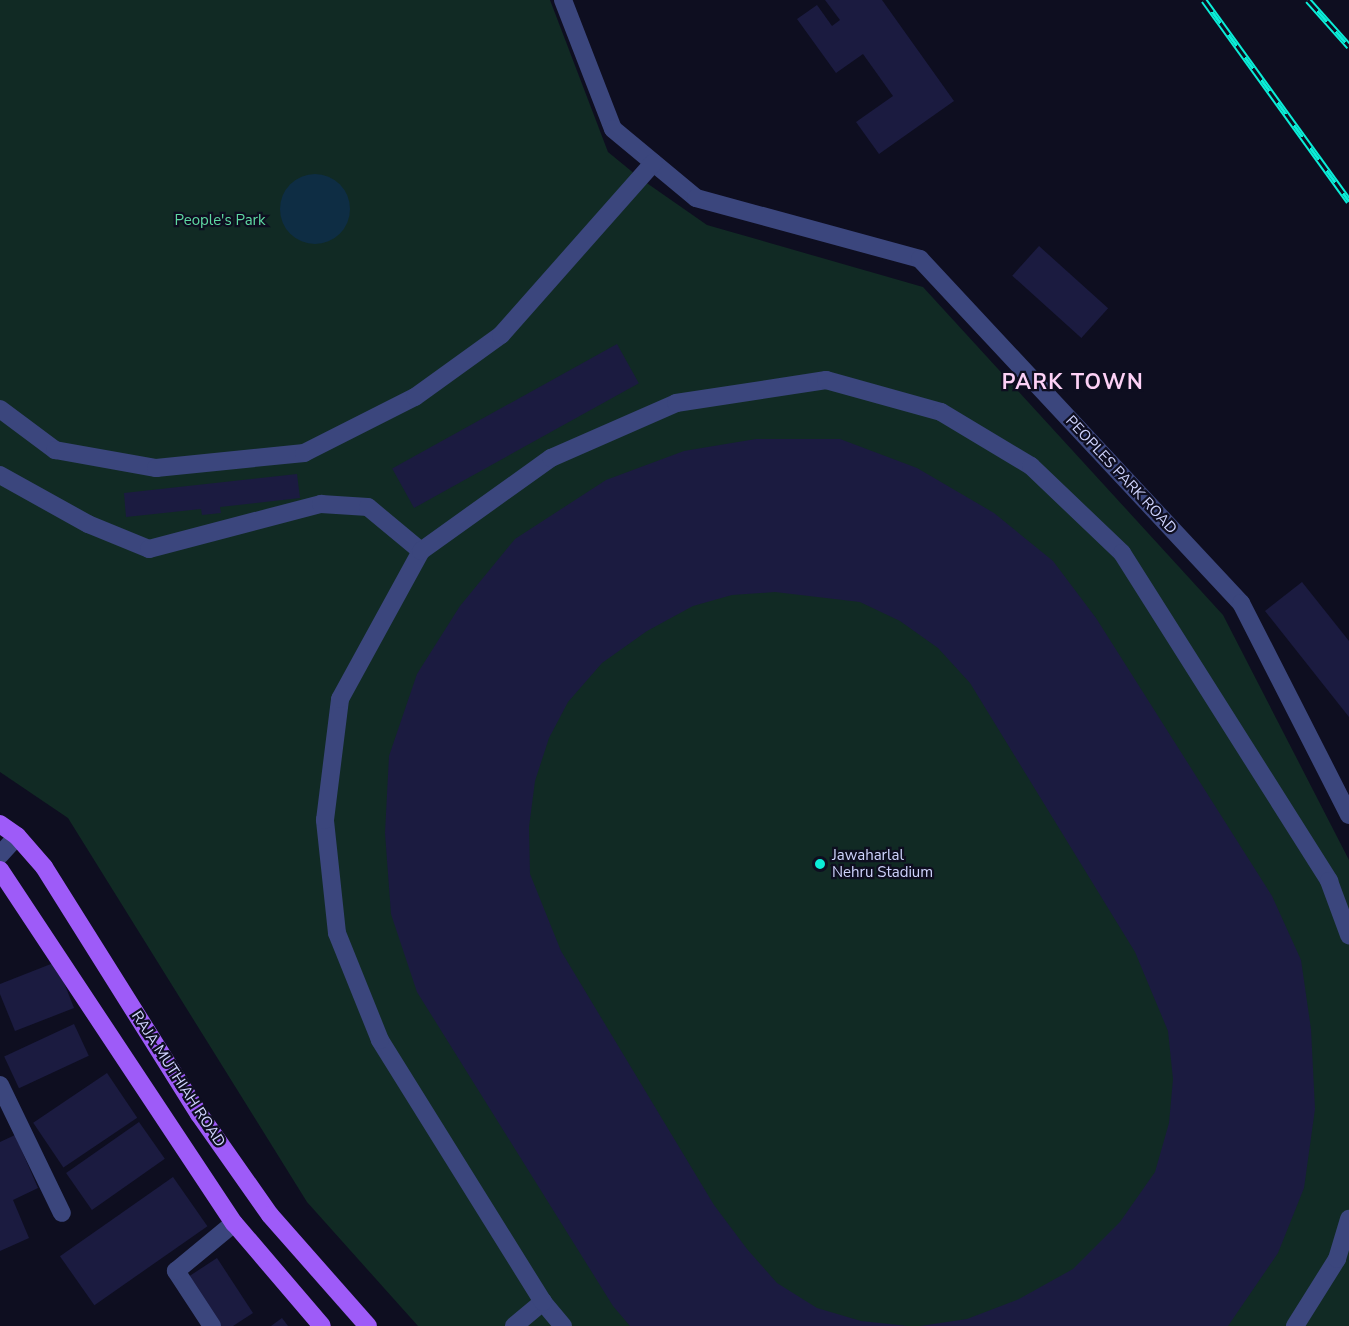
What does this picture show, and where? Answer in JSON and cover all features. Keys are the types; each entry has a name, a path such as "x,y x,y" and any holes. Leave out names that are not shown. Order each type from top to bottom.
{"main road":[{"name":"RAJA MUTHIAH ROAD","path":"0,824 17,836 44,867 199,1114 270,1215 368,1326"},
{"path":"0,870 234,1223 322,1326"}],"street":[{"name":"PEOPLES PARK ROAD","path":"563,0 613,129 696,198 920,259 1241,603 1349,815"},
{"path":"0,409 56,450 156,468 304,453 415,398 501,335 653,163"},
{"path":"563,1326 543,1302 380,1040 337,933 325,820 340,699 421,551 551,458 676,403 826,380 941,412 1031,466 1122,553 1329,881 1349,935"},
{"path":"0,475 88,524 149,549 321,504 368,507 421,551"},
{"path":"0,855 17,836"},
{"path":"0,1085 62,1213"},
{"path":"1295,1326 1343,1255 1349,1219"},
{"path":"212,1326 176,1271 234,1223"},
{"path":"514,1326 543,1302"}],"green space":[{"name":"People's Park","path":"0,0 550,0 608,152 641,179 707,225 923,287 1223,615 1349,860 1349,1326 418,1326 307,1202 68,818 0,772"}],"water":[{"path":"322,174 335,180 344,189 348,195 350,209 348,223 340,234 329,242 308,244 290,234 282,223 280,202 290,184 301,176"}],"building":[{"path":"825,0 882,0 954,101 879,154 856,122 893,96 863,54 836,73 797,19 817,5 832,26 840,20"},
{"path":"1039,246 1108,308 1081,338 1012,276"},
{"path":"617,344 639,383 414,508 392,469"},
{"path":"756,439 840,439 917,468 994,513 1053,561 1096,618 1272,896 1301,960 1311,1029 1315,1109 1304,1188 1278,1253 1228,1326 920,1326 967,1319 1019,1299 1073,1269 1120,1222 1155,1172 1169,1123 1173,1079 1168,1031 1135,952 970,683 938,648 900,621 860,602 775,592 732,595 693,606 647,631 602,663 568,702 549,738 535,781 529,827 530,874 561,951 714,1205 747,1249 777,1283 817,1308 861,1321 908,1326 630,1326 613,1306 417,992 391,914 385,833 389,756 417,674 460,606 515,539 606,480 684,451"},
{"path":"297,474 300,498 220,507 221,513 202,515 201,509 126,517 124,493"},
{"path":"1302,582 1349,641 1349,717 1265,611"},
{"path":"56,962 74,1008 15,1031 0,994 0,984"},
{"path":"74,1024 89,1056 19,1088 4,1057"},
{"path":"107,1073 137,1118 63,1168 33,1123"},
{"path":"139,1122 165,1159 92,1210 66,1173"},
{"path":"15,1135 38,1188 13,1200 29,1238 0,1251 0,1142"},
{"path":"173,1177 207,1226 94,1305 60,1256"},
{"path":"217,1258 253,1313 233,1326 220,1326 188,1277"},
{"path":"282,1318 288,1326 271,1326"}],"railway":[{"path":"1204,0 1349,201"},
{"path":"1308,0 1349,46"}],"place":[{"name":"Jawaharlal Nehru Stadium","path":"820,864"}],"district":[{"name":"PARK TOWN","path":"1073,382"}]}
